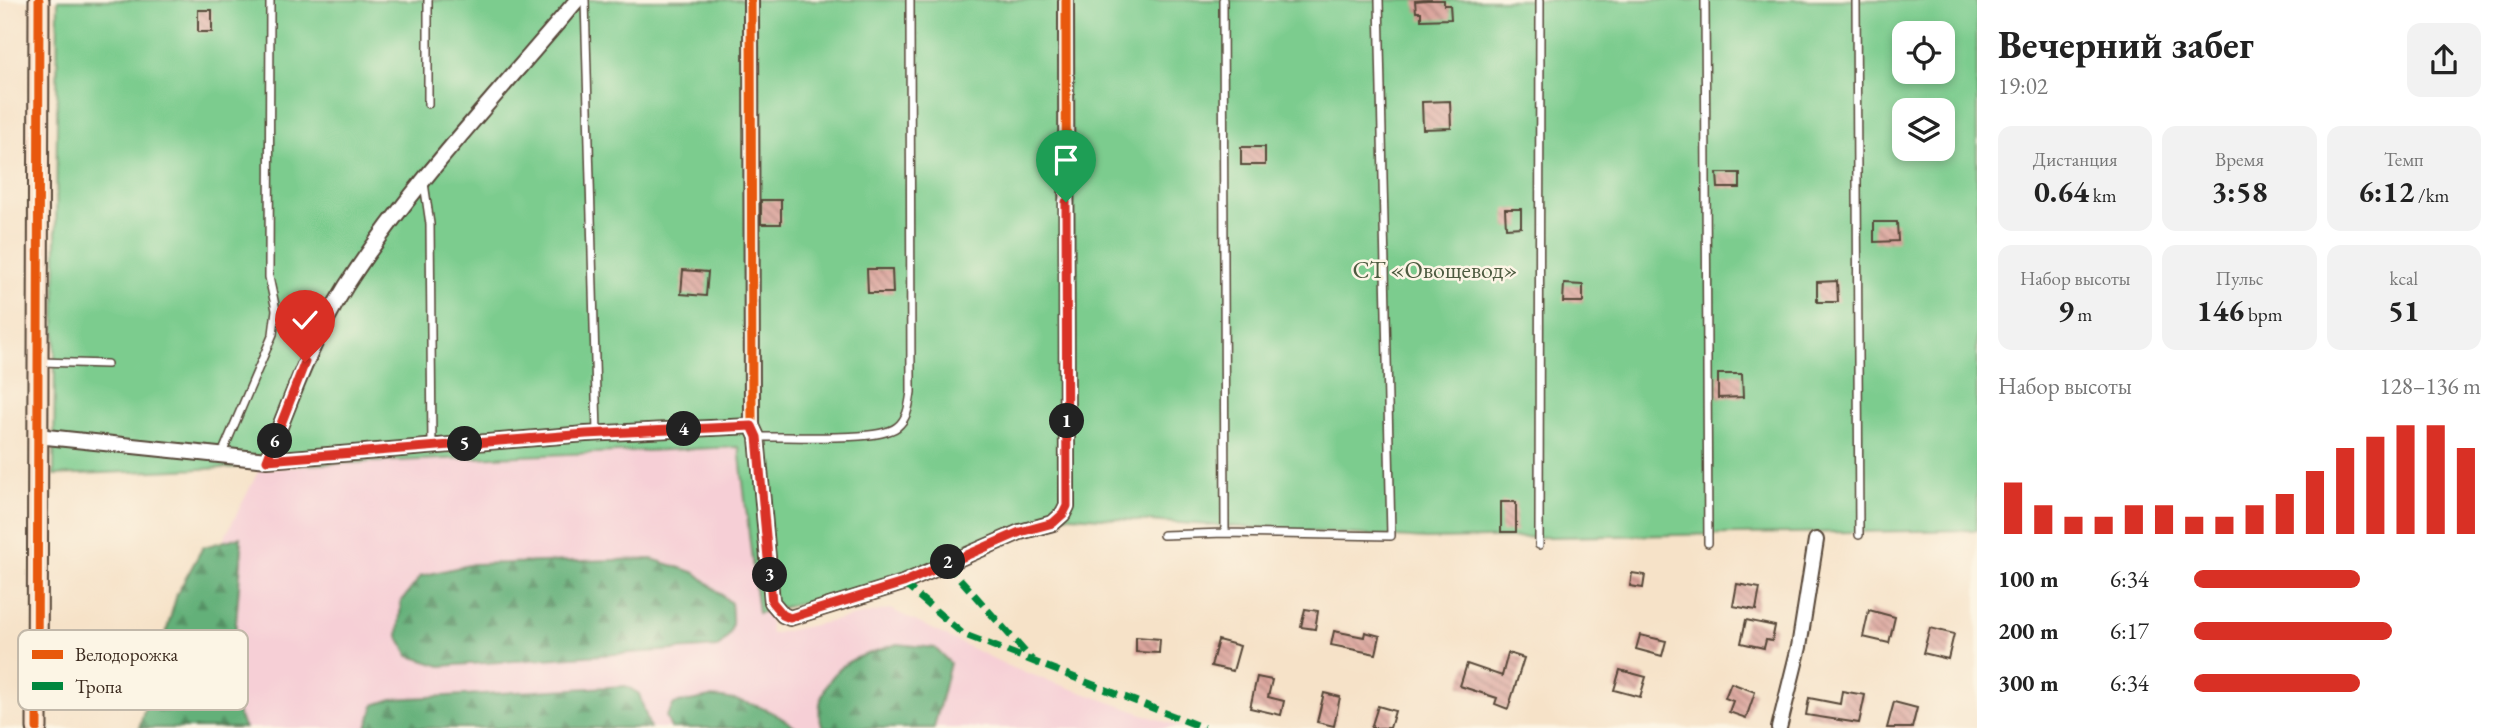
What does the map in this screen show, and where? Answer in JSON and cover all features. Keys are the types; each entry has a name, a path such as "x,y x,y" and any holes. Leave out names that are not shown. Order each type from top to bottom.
{"street":[{"path":"37,630 40,0"},
{"path":"267,460 305,362 346,286 424,182 577,0"},
{"path":"751,0 755,431 772,602 783,615 790,618 903,583 1020,532 1053,523 1067,506 1066,0"},
{"path":"37,436 267,460 597,434 755,431"},
{"path":"1779,728 1799,647 1816,540"},
{"path":"37,710 37,728"}],"lane":[{"path":"220,456 273,334 276,310 269,277 270,0"},
{"path":"428,0 428,104"},
{"path":"585,0 597,434"},
{"path":"755,431 870,435 895,429 908,412 911,392 910,0"},
{"path":"1223,0 1225,533"},
{"path":"1163,535 1225,533 1391,536 1379,0"},
{"path":"1539,545 1540,0"},
{"path":"1705,0 1707,543"},
{"path":"1856,0 1859,535"},
{"path":"424,182 430,223 432,447"},
{"path":"38,362 107,364"}],"shaded area":[{"path":"734,429 750,440 771,634 890,609 1013,668 1183,728 204,728 204,710 248,710 248,630 203,630 202,582 259,470"}],"green space":[{"name":"СТ «Овощевод»","path":"58,0 1977,0 1977,530 1426,539 1056,515 883,585 758,613 739,447 54,475"},
{"path":"240,537 242,549 235,630 167,630 177,594 203,547"},
{"path":"652,559 696,573 731,603 730,632 718,647 441,666 409,656 398,636 401,602 421,576 473,564"},
{"path":"897,644 935,648 950,663 934,728 823,728 820,718 821,698 837,671 854,659"},
{"path":"626,686 639,694 650,728 367,728 374,705 392,699"},
{"path":"710,697 756,705 796,728 671,728 666,717 674,704"},
{"path":"144,710 236,710 245,728 139,728"}],"building":[{"path":"1444,0 1444,5 1450,5 1451,19 1421,20 1421,12 1416,12 1415,1"},
{"path":"198,10 212,10 212,32 198,32"},
{"path":"1450,101 1451,128 1423,129 1422,102"},
{"path":"1241,147 1265,147 1265,165 1241,165"},
{"path":"1717,173 1740,173 1740,188 1718,188"},
{"path":"761,200 781,200 781,224 761,224"},
{"path":"1505,209 1521,209 1521,227 1506,228"},
{"path":"1874,222 1897,222 1898,241 1874,242"},
{"path":"867,269 892,269 893,293 868,293"},
{"path":"683,270 708,272 706,296 681,294"},
{"path":"1837,281 1838,302 1817,302 1817,282"},
{"path":"1564,284 1583,285 1583,302 1563,302"},
{"path":"1718,374 1742,374 1743,397 1718,398"},
{"path":"1501,502 1516,502 1516,532 1501,532"},
{"path":"1632,573 1645,575 1643,588 1630,586"},
{"path":"1737,584 1760,588 1756,610 1733,606"},
{"path":"1305,609 1318,611 1315,629 1301,627"},
{"path":"1869,610 1895,617 1889,643 1863,637"},
{"path":"1746,620 1775,626 1772,641 1766,640 1764,648 1741,643"},
{"path":"1930,628 1954,634 1948,659 1923,653"},
{"path":"1334,631 1364,637 1365,632 1380,636 1376,654 1331,645"},
{"path":"1640,635 1666,641 1662,656 1636,649"},
{"path":"1136,637 1160,639 1159,653 1136,652"},
{"path":"1218,640 1240,646 1233,671 1211,666"},
{"path":"1508,653 1524,658 1508,709 1495,704 1497,698 1460,686 1467,664 1502,676"},
{"path":"1620,670 1646,677 1640,697 1614,690"},
{"path":"1257,677 1272,680 1268,697 1284,701 1281,715 1250,708"},
{"path":"1731,683 1755,692 1746,718 1729,712 1733,701 1725,698"},
{"path":"1842,691 1865,695 1859,723 1806,715 1809,698 1840,704"},
{"path":"1324,693 1340,697 1334,726 1317,722"},
{"path":"1894,702 1917,708 1912,728 1887,728"},
{"path":"1378,706 1395,711 1390,728 1371,728"}],"marked path":[{"path":"946,563 1032,660"},
{"path":"903,583 963,634 1204,728"}],"cycle path":[{"path":"37,630 39,0"},
{"path":"751,0 752,426 757,437 772,602 783,615 790,618 903,583 1020,532 1053,523 1067,506 1066,0"},
{"path":"37,710 37,728"}],"route":[{"path":"305,362 267,460 586,434 752,426 757,437 772,602 775,608 790,618 903,583 1020,532 1053,523 1063,514 1067,506 1066,202"}]}
